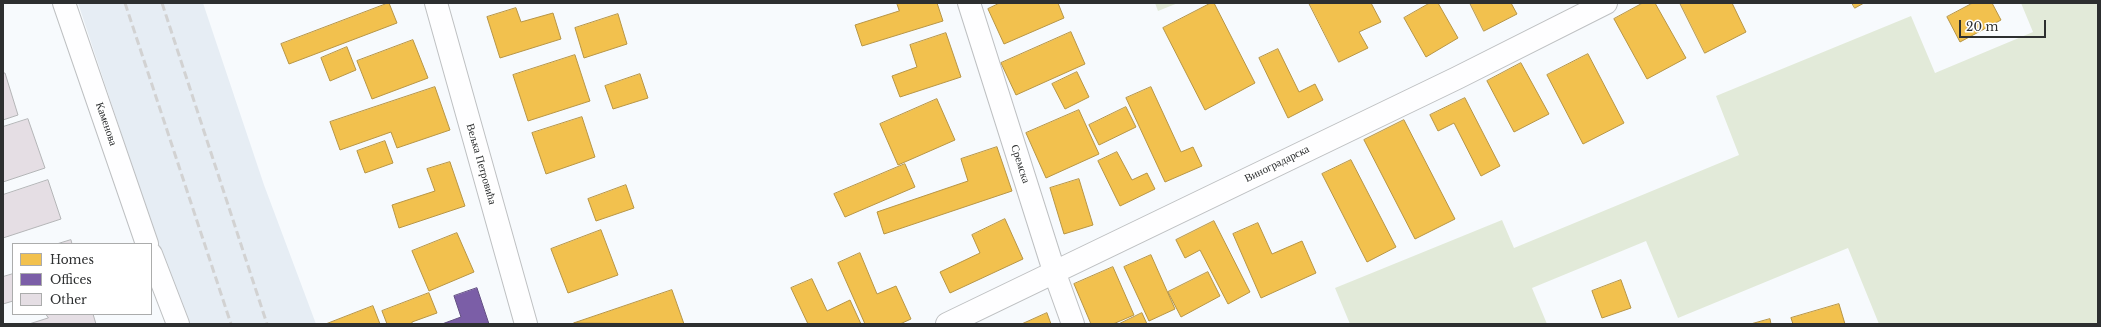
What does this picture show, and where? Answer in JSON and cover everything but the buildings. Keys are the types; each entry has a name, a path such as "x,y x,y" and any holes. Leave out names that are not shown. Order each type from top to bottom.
{"street":[{"name":"Каменова","path":"64,3 147,243"},
{"name":"Вељка Петровића","path":"436,3 526,324"},
{"name":"Сремска","path":"969,3 1054,271 1073,324"},
{"name":"Виноградарска","path":"947,324 1054,271 1457,78 1606,3"},
{"path":"152,257 178,324"}],"shaded area":[{"path":"78,3 203,3 264,185 316,324 190,324 166,268"}],"green space":[{"path":"1155,3 1178,3 1158,11"},
{"path":"2021,3 2098,3 2098,324 1879,324 1848,248 1678,318 1646,241 1532,288 1547,324 1350,324 1335,288 1502,220 1514,248 1739,155 1716,96 1911,16 1935,73 2033,32"}],"railway":[{"path":"125,3 231,324"},
{"path":"162,3 267,324"}]}
